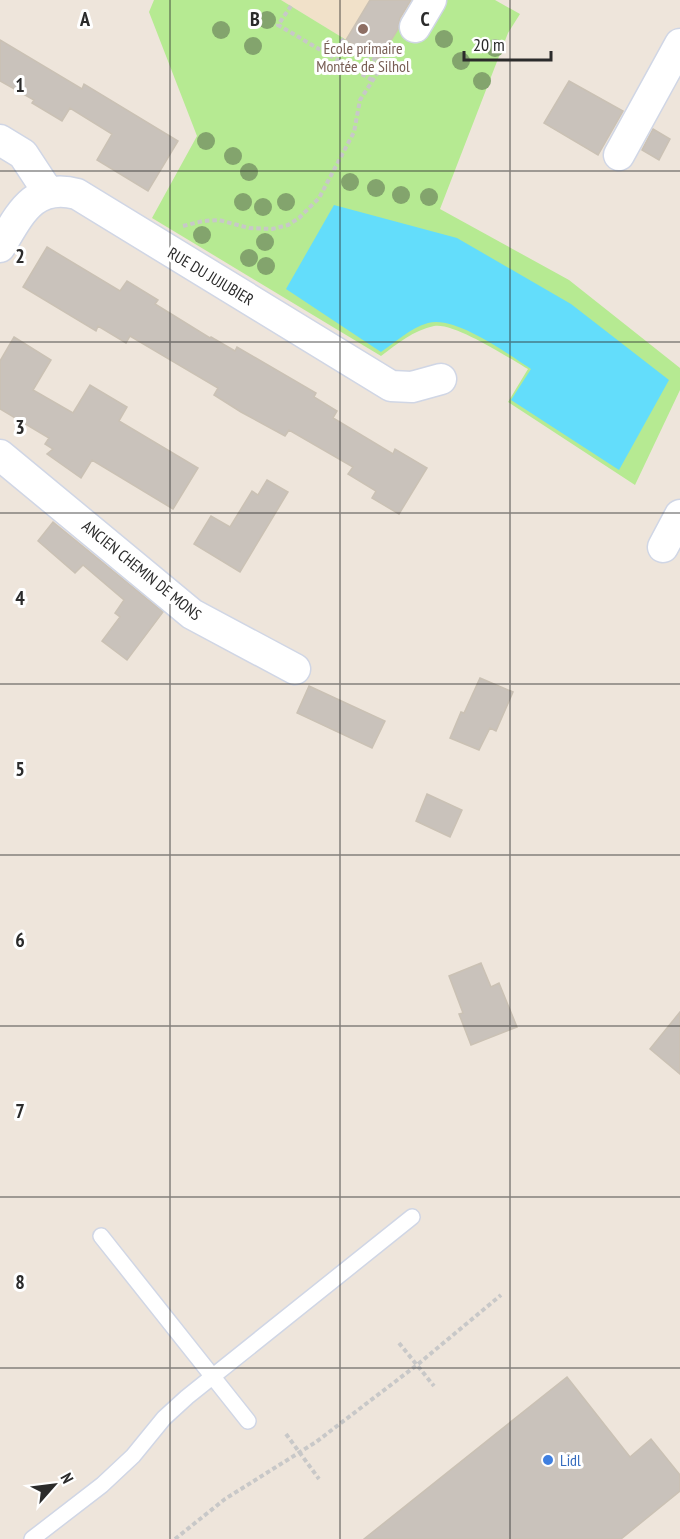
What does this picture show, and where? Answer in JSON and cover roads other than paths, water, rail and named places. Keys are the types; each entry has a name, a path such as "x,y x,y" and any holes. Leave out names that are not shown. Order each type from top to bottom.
{"street":[{"path":"415,27 431,0"},
{"path":"619,155 680,44"},
{"path":"0,140 23,153 48,192 30,202 0,247"},
{"name":"RUE DU JUJUBIER","path":"48,192 63,190 77,194 391,386 412,387 441,380"},
{"name":"ANCIEN CHEMIN DE MONS","path":"0,455 192,614 295,669"},
{"path":"663,547 680,515"}],"lane":[{"path":"32,1539 102,1485 133,1456 164,1418 412,1217"},
{"path":"101,1236 248,1421"}],"water":[{"path":"334,205 457,238 571,304 669,380 619,470 511,400 531,369 481,337 452,325 439,322 428,323 409,332 381,352 286,289"}],"place":[{"name":"École primaire Montée de Silhol","path":"363,29"},
{"name":"Lidl","path":"548,1460"}]}
